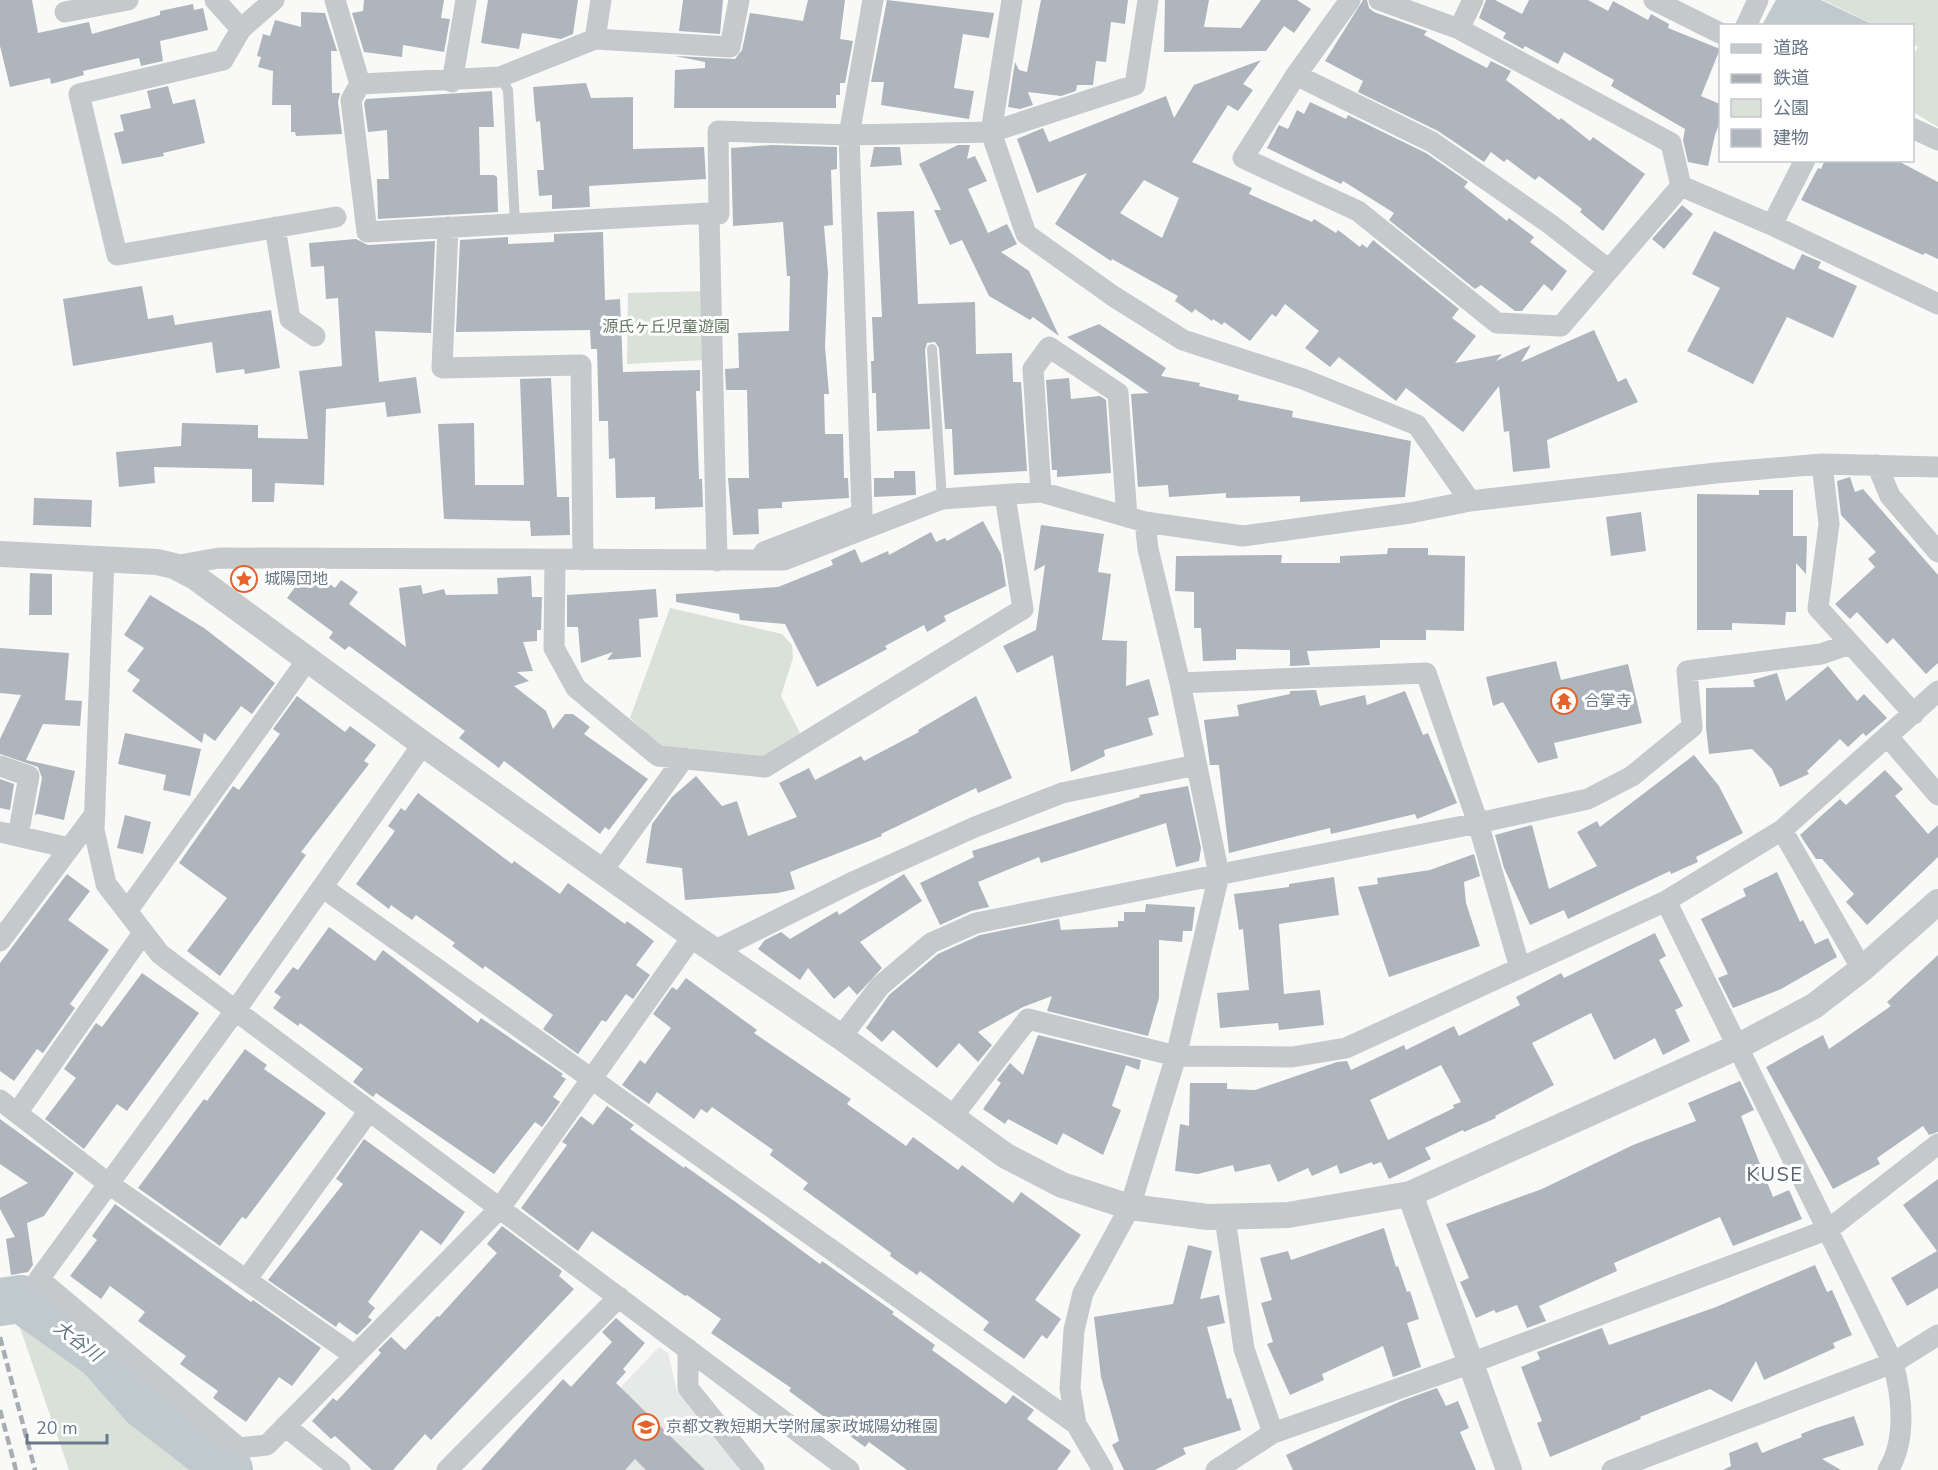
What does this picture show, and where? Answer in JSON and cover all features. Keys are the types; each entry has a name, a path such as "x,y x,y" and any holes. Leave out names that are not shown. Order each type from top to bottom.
{"street":[{"path":"65,12 128,0"},
{"path":"215,0 241,28"},
{"path":"274,0 241,28 223,60 79,94 117,255 336,217"},
{"path":"335,0 360,84 351,100 367,232 719,214 718,132 849,135 991,132 1135,85 1148,0"},
{"path":"452,82 466,0"},
{"path":"595,39 601,0"},
{"path":"360,84 452,82 500,77 595,39 730,47 739,0"},
{"path":"741,561 862,514 849,135 873,0"},
{"path":"1012,0 991,132 1026,234 1113,296 1183,340 1302,379 1417,425 1470,501"},
{"path":"1350,0 1296,75 1243,158 1358,211 1497,323 1561,326 1681,186"},
{"path":"1379,0 1459,29 1671,143 1681,186"},
{"path":"1459,29 1473,0"},
{"path":"1654,0 1719,32"},
{"path":"1747,24 1758,0"},
{"path":"1296,75 1432,141 1550,224 1610,270"},
{"path":"1914,129 1938,140"},
{"path":"1772,225 1804,162"},
{"path":"1681,186 1772,225 1938,304"},
{"path":"709,213 717,561"},
{"path":"275,227 290,319 315,336"},
{"path":"448,227 442,368 581,365 583,560"},
{"path":"1041,492 1033,369 1048,347 1118,393 1136,519 1148,549 1180,683 1219,875 1176,1056 1130,1207 1083,1293 1074,1330 1070,1388 1076,1424 1103,1470"},
{"path":"1822,464 1829,524 1818,608 1914,714"},
{"path":"174,566 219,558 784,560 942,499 1041,492 1136,519 1243,536 1410,513 1470,501 1822,464 1938,467"},
{"path":"1877,465 1890,496 1938,552"},
{"path":"555,560 554,648 576,688 658,756 765,767 1023,609 1005,496"},
{"path":"0,554 157,562 174,566 212,588 423,744 693,936 841,1036 1006,1156 1062,1185 1130,1207 1225,1218 1288,1215 1410,1194 1737,1047 1814,1006 1862,969 1938,902"},
{"path":"104,559 94,830 106,884 160,954 849,1470"},
{"path":"841,1036 880,986 931,943 976,923 1588,799 1632,776 1692,727 1686,671 1821,654 1850,644"},
{"path":"127,911 308,659"},
{"path":"1180,683 1426,673 1478,823 1520,968"},
{"path":"952,1117 1029,1019 1176,1056 1292,1057 1346,1048 1666,901 1782,830 1889,738 1938,691"},
{"path":"1889,738 1938,795"},
{"path":"423,744 235,1011 39,1279 239,1448 267,1445 500,1208 693,936"},
{"path":"602,871 684,758"},
{"path":"716,950 855,881 985,822 1062,793 1196,765"},
{"path":"0,766 29,776 9,834 69,848"},
{"path":"0,941 95,814"},
{"path":"1782,830 1862,969"},
{"path":"322,887 1076,1424"},
{"path":"1666,901 1830,1229 1893,1363 1901,1394 1897,1455 1888,1470"},
{"path":"17,1113 143,933"},
{"path":"0,1100 109,1184 355,1356"},
{"path":"246,1280 369,1110"},
{"path":"1216,1470 1273,1433 1471,1363 1830,1229 1938,1143"},
{"path":"1410,1194 1509,1470"},
{"path":"1225,1218 1244,1349 1273,1433"},
{"path":"447,1470 619,1297"},
{"path":"1612,1470 1893,1363 1938,1335"},
{"path":"688,1349 688,1388 754,1470"},
{"path":"285,1426 340,1470"}],"lane":[{"path":"500,77 508,90 515,224"},
{"path":"933,349 942,499"}],"shaded area":[{"path":"1776,0 1821,0 1872,24 1763,24"},
{"name":"京都文教短期大学附属家政城陽幼稚園","path":"659,1347 668,1353 677,1391 746,1470 542,1470"}],"green space":[{"path":"1823,0 1938,0 1938,127 1914,113 1914,54 1918,47 1914,45 1914,24 1873,24"},
{"name":"源氏ヶ丘児童遊園","path":"705,291 705,360 627,364 628,293"},
{"path":"670,608 782,634 792,645 793,658 781,696 800,733 762,757 661,747 630,718"},
{"path":"44,1324 95,1359 125,1394 204,1461 196,1470 69,1470 19,1325"}],"building":[{"path":"0,0 32,0 38,33 89,22 92,34 160,15 160,11 193,4 194,10 203,8 208,30 160,41 163,61 141,66 139,58 83,71 84,75 51,84 50,78 10,87 0,46"},
{"path":"364,0 444,0 441,18 450,19 444,52 403,45 402,57 364,52 352,13 363,11"},
{"path":"488,0 578,0 573,34 561,39 522,33 519,49 481,43"},
{"path":"683,0 723,0 720,34 679,31"},
{"path":"808,0 845,0 840,39 853,41 845,83 840,83 840,95 836,95 836,108 674,108 675,70 705,68 705,62 675,56 735,59 742,50 750,13 803,21"},
{"path":"887,0 994,13 989,38 963,34 954,88 974,91 969,119 881,105 884,82 871,82"},
{"path":"1041,0 1128,0 1125,24 1111,22 1106,62 1096,61 1093,85 1077,85 1076,91 1061,96 1028,92 1033,105 1020,109 1008,107 1015,62 1019,70 1027,72"},
{"path":"1165,0 1209,0 1204,27 1241,28 1261,0 1297,0 1311,9 1294,33 1284,26 1266,51 1164,52"},
{"path":"1363,0 1367,0 1369,8 1374,12 1427,31 1424,35 1487,68 1491,61 1511,71 1506,80 1590,141 1593,137 1645,174 1603,231 1580,212 1582,209 1539,176 1535,180 1507,159 1504,162 1491,152 1484,162 1438,131 1358,92 1363,81 1325,61"},
{"path":"1486,0 1495,0 1522,14 1529,0 1588,0 1608,11 1613,1 1648,20 1651,14 1669,24 1668,28 1719,49 1701,96 1719,104 1719,125 1708,166 1688,162 1683,140 1685,129 1611,86 1614,80 1564,52 1558,64 1525,46 1523,49 1503,38 1506,33 1479,18"},
{"path":"301,12 325,13 337,51 331,51 332,93 340,93 338,102 342,134 296,136 295,132 291,132 291,105 272,105 273,71 258,67 261,57 257,56 263,34 270,36 275,20 301,27"},
{"path":"1261,60 1243,84 1253,90 1238,111 1228,105 1192,162 1252,188 1249,194 1312,222 1314,219 1336,233 1338,230 1360,247 1362,244 1367,248 1373,240 1459,309 1452,318 1476,336 1455,363 1502,354 1496,361 1531,345 1521,362 1594,330 1618,382 1626,378 1638,402 1547,440 1550,468 1513,472 1509,431 1504,432 1499,386 1463,432 1406,388 1396,401 1339,357 1330,367 1305,348 1319,331 1285,304 1276,317 1272,314 1250,341 1224,322 1222,325 1213,319 1212,321 1195,309 1192,313 1175,301 1178,296 1112,259 1111,261 1055,224 1087,173 1037,193 1017,139 1043,128 1049,142 1166,96 1174,118 1194,85","holes":["1144,180 1179,198 1162,238 1120,213"]},
{"path":"586,83 591,98 633,97 633,149 704,147 706,179 589,186 590,207 552,209 552,195 539,196 537,170 544,170 540,121 536,122 533,87"},
{"path":"168,86 173,104 195,99 205,143 163,153 164,156 122,164 114,133 124,131 120,115 151,108 147,91"},
{"path":"492,91 494,127 479,127 480,175 497,177 498,212 378,219 377,179 389,179 387,130 368,132 364,103 366,99"},
{"path":"1310,102 1346,119 1348,115 1426,153 1468,182 1464,187 1507,221 1509,218 1534,237 1530,242 1567,271 1552,291 1544,284 1522,311 1515,311 1481,285 1475,289 1389,220 1394,213 1343,181 1341,184 1267,148 1279,125 1288,129 1297,110 1304,114"},
{"path":"772,145 837,147 837,169 831,170 833,225 824,226 828,273 825,347 829,394 824,394 825,434 843,434 844,478 848,478 849,498 782,502 782,508 758,509 759,534 733,535 728,478 749,478 747,390 726,390 725,369 739,368 738,333 789,331 790,276 787,276 783,222 733,226 731,148"},
{"path":"958,145 970,145 967,159 975,156 987,181 968,189 988,233 1007,224 1017,244 1001,252 1029,271 1059,336 1033,317 1030,320 989,296 962,240 950,245 934,210 941,210 919,164"},
{"path":"874,147 900,147 902,165 870,167"},
{"path":"1824,162 1900,162 1938,182 1938,259 1925,253 1923,255 1801,200 1818,168 1821,169"},
{"path":"1682,205 1693,214 1664,249 1652,239"},
{"path":"914,211 918,304 975,302 976,354 1012,353 1013,382 1021,382 1027,471 954,475 952,429 945,429 939,348 935,342 927,343 925,350 930,429 877,431 876,393 872,393 871,361 874,361 872,317 882,317 877,212"},
{"path":"1714,231 1794,270 1802,254 1821,262 1818,268 1857,286 1833,338 1787,317 1753,384 1687,351 1720,288 1692,274"},
{"path":"603,232 605,300 620,299 623,372 700,370 700,391 696,391 699,479 702,479 703,507 655,509 655,497 616,498 615,458 609,459 608,421 599,421 597,349 591,349 590,330 456,332 460,240 508,237 508,244 554,242 554,234"},
{"path":"356,239 368,245 435,241 431,333 375,331 379,382 416,377 421,413 387,417 385,402 326,409 324,485 275,483 274,502 252,502 252,469 154,467 155,483 119,487 116,452 181,446 182,423 258,425 258,438 308,439 299,371 342,366 338,298 326,299 324,266 311,267 309,243"},
{"path":"142,286 148,319 173,315 175,325 271,310 280,368 245,374 244,369 216,373 212,342 73,366 63,299"},
{"path":"1099,324 1166,368 1161,376 1200,383 1199,386 1239,395 1238,400 1293,411 1292,417 1411,441 1405,497 1300,502 1300,496 1226,498 1226,493 1169,497 1168,485 1138,487 1131,394 1149,393 1067,337"},
{"path":"551,378 557,497 569,497 570,535 531,536 530,521 444,519 438,424 474,423 475,485 524,485 520,379"},
{"path":"1069,378 1071,399 1100,396 1106,400 1111,473 1057,477 1057,470 1052,470 1046,380"},
{"path":"894,471 915,471 916,495 874,497 874,478 894,478"},
{"path":"1850,477 1855,492 1863,489 1938,575 1938,663 1926,674 1893,638 1887,644 1857,612 1850,619 1835,604 1875,567 1868,559 1876,552 1841,515 1837,481"},
{"path":"1759,490 1793,490 1793,536 1807,536 1806,574 1796,563 1796,612 1786,612 1785,625 1732,623 1732,630 1697,630 1697,494 1759,495"},
{"path":"34,498 92,500 91,527 33,525"},
{"path":"1641,512 1646,551 1611,556 1606,517"},
{"path":"983,521 1001,554 1006,586 944,616 946,621 927,632 924,625 885,646 887,649 817,687 785,624 740,620 739,614 676,602 676,594 778,587 833,565 831,560 855,549 861,563 888,551 889,555 931,532 936,542 945,538 947,541"},
{"path":"1041,525 1104,534 1098,572 1111,574 1102,640 1127,641 1126,686 1149,679 1159,715 1148,718 1153,735 1104,750 1105,756 1071,772 1053,655 1017,673 1003,646 1036,630 1045,565 1034,571"},
{"path":"1388,548 1428,548 1428,555 1465,556 1464,631 1426,630 1426,640 1380,640 1380,648 1307,651 1310,665 1290,666 1290,650 1236,649 1236,660 1203,661 1201,628 1194,628 1194,592 1175,591 1176,556 1282,555 1281,563 1340,563 1340,556 1387,554"},
{"path":"307,571 313,571 335,588 341,580 358,592 349,604 406,647 399,588 421,585 423,594 444,589 446,595 498,594 497,578 531,576 532,597 542,597 541,630 537,630 537,641 523,642 533,671 517,672 529,681 514,686 546,711 553,729 565,714 573,714 590,727 584,734 648,779 609,830 605,827 600,834 504,761 499,768 459,738 465,731 349,646 345,650 329,638 333,632 287,598"},
{"path":"30,573 52,574 52,615 29,615"},
{"path":"656,589 658,617 639,619 641,657 607,660 613,652 581,663 578,627 567,627 567,595"},
{"path":"150,595 204,628 275,683 252,714 241,706 215,741 204,733 202,743 132,691 140,680 127,671 144,648 124,635"},
{"path":"0,648 69,653 65,700 82,701 80,726 43,724 26,760 75,771 64,820 35,815 42,778 38,767 0,754 0,739 21,695 0,693"},
{"name":"合掌寺","path":"1556,661 1561,680 1628,664 1642,723 1554,743 1558,758 1538,763 1503,702 1493,706 1486,677"},
{"path":"1828,666 1857,701 1864,694 1887,718 1866,736 1863,733 1848,747 1840,739 1807,771 1809,774 1780,787 1772,769 1752,749 1709,754 1706,728 1706,688 1755,687 1753,680 1777,673 1786,701"},
{"path":"1316,690 1320,706 1365,695 1367,705 1405,691 1423,735 1428,733 1457,803 1417,819 1415,814 1331,834 1330,828 1229,853 1219,765 1210,765 1204,720 1239,716 1237,705 1290,694 1290,691"},
{"path":"297,696 345,732 350,726 376,745 364,761 369,764 301,852 306,855 220,976 187,951 227,898 179,863 233,786 239,790 280,734 273,729"},
{"path":"976,696 1012,778 978,793 976,788 881,834 882,836 790,872 795,889 778,893 685,900 682,868 646,863 652,824 672,797 696,776 722,806 737,801 748,836 797,817 779,783 809,768 815,780 861,756 864,761 919,732 918,730"},
{"path":"125,733 201,749 190,796 163,790 166,775 118,764"},
{"path":"1694,755 1719,786 1743,833 1696,857 1698,862 1671,874 1670,871 1568,919 1564,910 1530,925 1504,868 1495,835 1532,825 1549,889 1597,866 1577,832 1597,821 1600,827"},
{"path":"1885,770 1903,789 1895,796 1928,834 1938,825 1938,857 1867,925 1846,902 1854,894 1822,859 1816,859 1800,835 1840,799 1846,805"},
{"path":"0,779 14,784 10,810 0,808"},
{"path":"1188,786 1201,848 1199,861 1176,867 1166,823 1041,863 1039,857 978,882 989,907 971,911 940,925 920,883 974,857 972,851 1140,797 1139,795"},
{"path":"418,793 512,864 514,861 560,894 568,883 625,924 627,921 654,941 636,965 650,975 633,999 626,994 606,1022 602,1020 578,1054 543,1029 553,1015 485,966 483,969 452,946 455,943 416,915 412,920 391,905 389,909 356,884 395,831 388,826 401,808 405,811"},
{"path":"125,815 151,822 143,854 117,848"},
{"path":"1474,854 1480,876 1464,882 1466,903 1480,946 1389,977 1358,887 1378,884 1377,878 1430,870"},
{"path":"1777,872 1800,922 1803,920 1815,944 1828,938 1837,957 1781,989 1733,1008 1718,978 1728,974 1701,919 1746,896 1743,889"},
{"path":"67,874 90,891 68,920 109,950 70,1004 75,1008 43,1053 37,1049 14,1081 0,1071 0,963"},
{"path":"904,874 922,901 860,942 882,968 857,995 849,986 834,999 808,968 800,980 758,949 765,940 781,932 790,939 837,911 839,915"},
{"path":"1334,877 1339,915 1279,924 1284,994 1320,990 1324,1025 1279,1030 1278,1023 1220,1028 1217,993 1249,990 1243,929 1239,930 1234,894 1289,887 1289,884"},
{"path":"1146,904 1195,907 1192,931 1183,931 1182,942 1159,940 1159,998 1148,1036 1047,1011 1052,996 1023,1007 978,1032 992,1045 978,1062 959,1043 937,1068 893,1030 882,1042 866,1028 889,995 938,954 980,935 1059,919 1061,930 1118,927 1118,921 1124,921 1124,912 1145,912"},
{"path":"329,927 375,961 383,950 478,1023 481,1018 563,1074 561,1076 566,1079 553,1097 560,1102 542,1127 535,1122 494,1174 376,1093 373,1097 353,1082 363,1069 300,1023 298,1026 273,1008 281,997 274,992 293,967 298,970"},
{"path":"1655,933 1666,956 1659,960 1683,1006 1675,1010 1690,1041 1663,1055 1655,1038 1614,1060 1591,1013 1532,1043 1554,1085 1495,1116 1496,1118 1425,1148 1431,1159 1389,1179 1381,1162 1373,1165 1372,1162 1340,1174 1337,1165 1312,1176 1308,1168 1278,1182 1270,1164 1235,1172 1233,1165 1198,1174 1175,1171 1180,1124 1189,1126 1190,1083 1227,1083 1227,1089 1255,1090 1337,1062 1347,1061 1351,1070 1404,1045 1406,1050 1454,1026 1459,1036 1520,1005 1516,997 1561,973 1564,978","holes":["1441,1065 1461,1102 1453,1105 1454,1108 1388,1140 1370,1100"]},
{"path":"1938,955 1938,1132 1929,1135 1923,1126 1877,1158 1880,1164 1833,1189 1766,1067 1823,1035 1829,1049 1891,1006 1887,1002"},
{"path":"142,973 199,1013 127,1111 117,1104 84,1149 45,1119 76,1078 64,1069 96,1023 102,1027"},
{"path":"686,978 757,1030 754,1033 851,1099 847,1104 906,1146 913,1137 958,1170 962,1165 1013,1203 1021,1192 1081,1235 1035,1300 1061,1319 1047,1339 1042,1335 1024,1359 983,1330 989,1322 920,1271 917,1275 890,1256 891,1253 803,1189 808,1183 770,1155 773,1150 712,1107 707,1113 701,1109 694,1119 657,1092 649,1104 622,1085 640,1060 645,1064 671,1028 653,1014 672,987 677,990"},
{"path":"1038,1035 1141,1060 1139,1070 1126,1065 1112,1106 1121,1110 1103,1155 1063,1133 1057,1145 1008,1119 1005,1124 983,1109 1001,1083 997,1080 1010,1063 1023,1075"},
{"path":"245,1049 267,1065 264,1069 326,1113 246,1219 242,1217 220,1246 138,1188 204,1099 207,1101"},
{"path":"1740,1081 1754,1110 1741,1116 1773,1197 1789,1190 1802,1219 1733,1246 1720,1217 1614,1263 1617,1271 1539,1306 1546,1321 1527,1328 1517,1305 1496,1313 1494,1310 1476,1318 1460,1282 1469,1278 1446,1224 1542,1189 1633,1145 1696,1121 1688,1103"},
{"path":"607,1106 634,1125 630,1129 684,1168 685,1166 820,1264 822,1261 894,1312 892,1314 935,1345 932,1350 1006,1404 1013,1395 1034,1410 1027,1419 1071,1451 1057,1470 907,1470 869,1442 865,1447 789,1391 791,1388 711,1333 721,1319 687,1295 685,1296 592,1231 578,1251 521,1208 567,1145 562,1142 581,1116 593,1125"},
{"path":"0,1119 74,1173 44,1216 27,1223 33,1265 28,1272 11,1275 6,1239 15,1237 0,1209 0,1198 28,1183 0,1164"},
{"path":"364,1139 465,1212 441,1245 421,1230 368,1302 375,1308 368,1317 372,1320 357,1335 339,1322 336,1327 268,1280 343,1184 336,1179"},
{"path":"1938,1179 1938,1288 1907,1306 1891,1278 1937,1251 1903,1205"},
{"path":"115,1204 251,1302 253,1300 321,1348 292,1386 279,1377 246,1422 213,1398 218,1391 180,1364 186,1356 138,1321 145,1312 110,1286 101,1299 70,1276 97,1240 92,1236"},
{"path":"502,1226 562,1271 559,1276 574,1289 431,1440 425,1434 393,1470 372,1470 335,1436 331,1439 312,1421 333,1398 337,1401 381,1353 378,1350 391,1337 405,1350 437,1316 439,1317 497,1253 487,1244"},
{"path":"1384,1228 1396,1267 1398,1266 1407,1292 1410,1291 1419,1319 1407,1323 1421,1367 1393,1377 1383,1346 1322,1374 1324,1380 1290,1395 1267,1344 1273,1342 1261,1303 1272,1300 1260,1258 1288,1251 1291,1260"},
{"path":"1188,1245 1212,1251 1200,1299 1219,1295 1225,1323 1207,1327 1227,1399 1231,1398 1241,1430 1183,1448 1186,1454 1155,1470 1124,1470 1112,1445 1119,1441 1101,1377 1094,1317 1173,1304"},
{"path":"1815,1265 1827,1292 1832,1290 1852,1335 1833,1343 1835,1348 1764,1380 1756,1361 1732,1402 1710,1389 1550,1457 1537,1423 1542,1421 1521,1367 1540,1359 1537,1352 1602,1328 1609,1345 1716,1307"},
{"path":"616,1318 645,1343 623,1369 626,1372 616,1383 705,1470 646,1470 635,1459 625,1470 481,1470 563,1379 571,1387 612,1342 602,1332"},
{"path":"1437,1388 1446,1406 1458,1401 1469,1428 1460,1432 1476,1470 1293,1470 1286,1455 1401,1401"},
{"path":"1854,1416 1864,1445 1822,1459 1841,1470 1723,1470 1731,1466 1729,1453 1757,1442 1762,1453 1802,1437 1801,1434"}],"waterway":[{"name":"大谷川","path":"0,1302 21,1299 100,1355 144,1405 229,1470"}],"railway":[{"path":"0,1337 35,1470"},
{"path":"0,1410 16,1470"}],"place":[{"name":"城陽団地","path":"244,579"},
{"name":"合掌寺","path":"1564,701"},
{"name":"京都文教短期大学附属家政城陽幼稚園","path":"646,1427"}],"district":[{"name":"KUSE","path":"1775,1174"}]}
